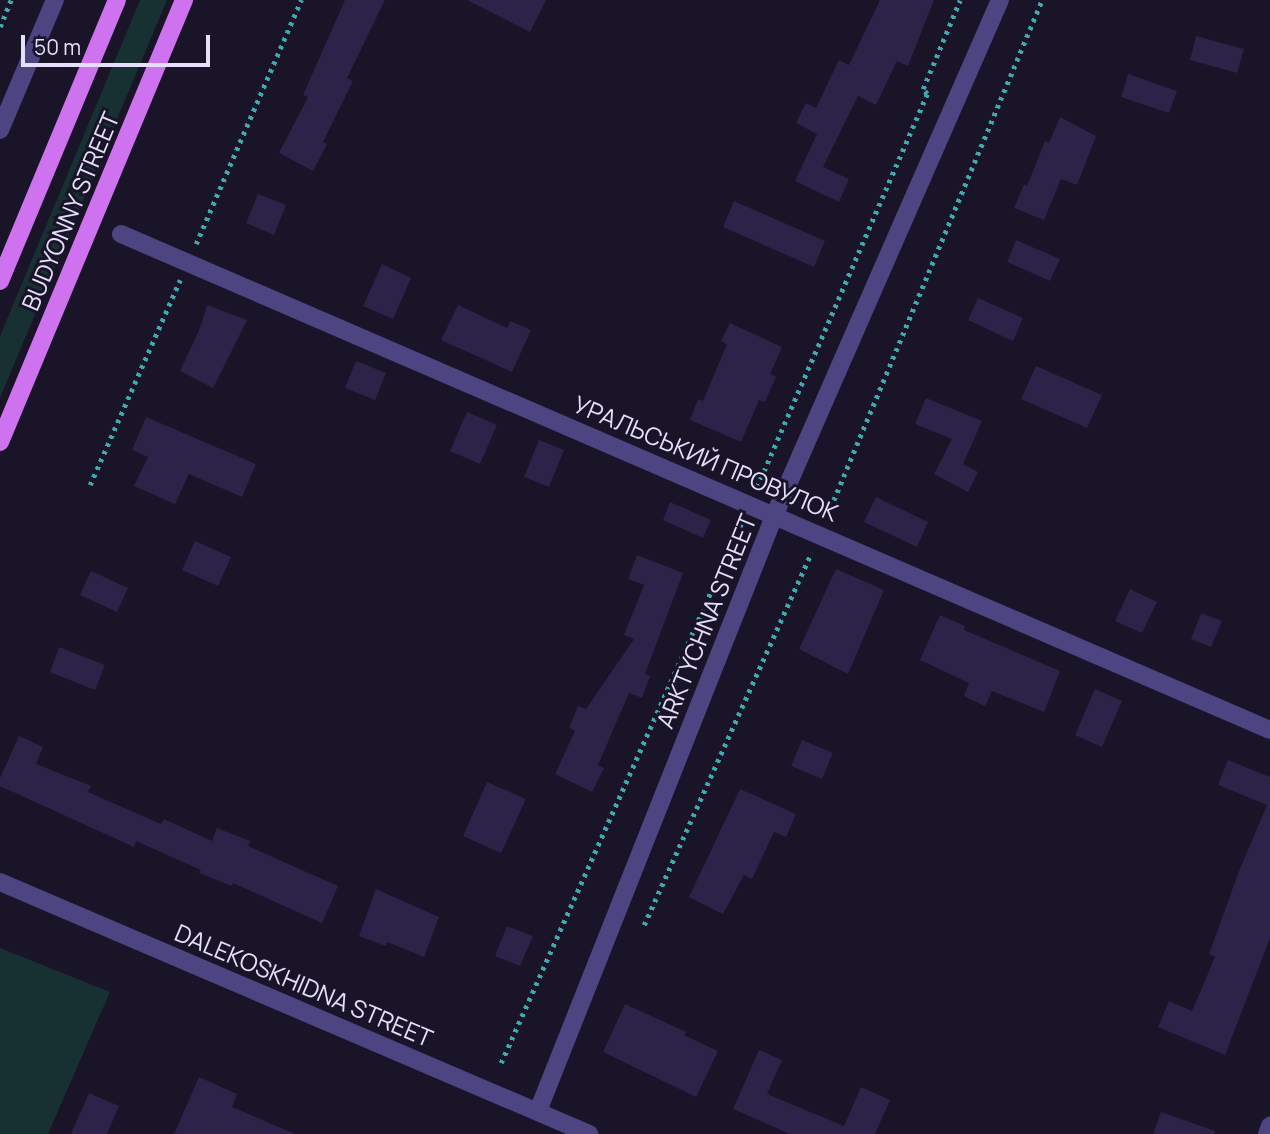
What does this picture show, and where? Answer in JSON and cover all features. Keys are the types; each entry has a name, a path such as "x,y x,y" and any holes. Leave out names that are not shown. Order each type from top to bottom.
{"main road":[{"name":"BUDYONNY STREET","path":"0,281 117,0"},
{"name":"BUDYONNY STREET","path":"0,442 184,0"}],"street":[{"path":"0,130 55,0"},
{"name":"ARKTYCHNA STREET","path":"538,1111 775,514 1000,0"},
{"name":"УРАЛЬСЬКИЙ ПРОВУЛОК","path":"121,234 775,514 1270,730"},
{"name":"DALEKOSKHIDNA STREET","path":"0,882 589,1134"},
{"path":"1267,1134 1270,1126"}],"path":[{"path":"0,27 11,0"},
{"path":"90,485 301,0"},
{"path":"501,1063 750,504 927,93 923,89 960,0"},
{"path":"644,925 819,534 1042,0"}],"green space":[{"path":"140,0 167,0 0,398 0,336"},
{"path":"0,948 110,992 48,1134 0,1134"}],"building":[{"path":"345,0 385,0 347,78 353,81 323,142 327,144 313,171 279,153 308,97 303,95"},
{"path":"467,0 546,0 530,32"},
{"path":"880,0 934,0 908,66 897,61 876,105 858,96 823,167 849,179 839,202 795,181 817,134 796,123 806,103 816,108 839,60 849,65"},
{"path":"1196,36 1244,49 1237,73 1190,60"},
{"path":"1128,74 1177,91 1169,113 1121,97"},
{"path":"1060,117 1096,136 1077,185 1061,179 1044,220 1014,208 1024,184 1027,186 1045,141 1049,143"},
{"path":"258,194 286,205 274,235 246,223"},
{"path":"734,201 825,241 814,267 723,227"},
{"path":"1016,240 1060,259 1050,281 1007,262"},
{"path":"382,264 411,278 393,319 363,306"},
{"path":"978,298 1023,318 1013,341 968,320"},
{"path":"207,305 247,320 213,388 180,371 200,328"},
{"path":"458,305 507,328 510,321 531,330 512,372 441,340"},
{"path":"730,323 782,347 770,374 776,377 765,402 759,400 741,442 690,420 698,399 703,401 727,344 721,341"},
{"path":"356,361 386,373 375,400 345,388"},
{"path":"1036,366 1102,395 1087,428 1021,399"},
{"path":"926,398 982,421 963,464 978,472 968,492 934,474 952,439 915,424"},
{"path":"467,412 497,425 480,464 450,451"},
{"path":"146,417 256,464 242,497 189,474 175,504 134,486 148,457 132,450"},
{"path":"539,440 564,450 549,487 524,477"},
{"path":"876,497 928,522 917,547 864,522"},
{"path":"670,502 711,520 703,538 663,520"},
{"path":"195,541 231,557 218,586 182,570"},
{"path":"637,555 683,573 645,674 650,676 642,698 629,693 598,765 604,768 592,792 555,774 575,731 569,728 578,706 586,709 634,639 624,635 644,585 628,579"},
{"path":"836,569 884,590 848,674 799,649"},
{"path":"91,571 128,588 117,612 80,595"},
{"path":"1130,589 1157,602 1142,633 1115,621"},
{"path":"1201,613 1222,621 1211,647 1191,639"},
{"path":"940,615 965,626 964,630 1060,671 1044,712 992,691 985,706 964,696 969,683 920,660"},
{"path":"59,647 105,665 95,690 50,672"},
{"path":"1095,689 1122,701 1102,747 1075,735"},
{"path":"19,736 43,747 36,764 91,786 88,792 161,824 164,819 212,841 217,828 250,841 248,846 338,886 322,923 233,883 232,886 199,873 201,870 136,841 134,847 0,786 0,778"},
{"path":"802,740 833,753 822,779 791,766"},
{"path":"1228,760 1270,777 1270,938 1225,1055 1158,1027 1169,1001 1192,1011 1215,957 1209,954 1239,871 1267,805 1218,785"},
{"path":"487,782 526,799 501,853 463,836"},
{"path":"740,789 796,814 786,837 774,832 752,879 744,875 723,914 689,897"},
{"path":"376,889 439,917 424,957 387,942 386,946 359,936"},
{"path":"507,926 533,936 520,966 495,956"},
{"path":"625,1004 686,1032 684,1035 718,1051 696,1097 603,1052"},
{"path":"759,1050 782,1060 767,1094 844,1126 861,1087 890,1100 875,1134 790,1134 733,1109"},
{"path":"199,1077 237,1094 232,1107 295,1134 174,1134"},
{"path":"89,1093 119,1106 107,1134 71,1134"},
{"path":"1161,1112 1215,1131 1214,1134 1153,1134"}]}
